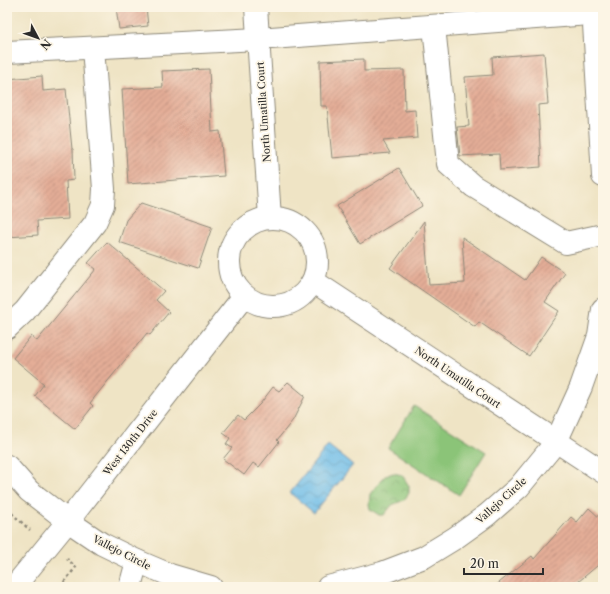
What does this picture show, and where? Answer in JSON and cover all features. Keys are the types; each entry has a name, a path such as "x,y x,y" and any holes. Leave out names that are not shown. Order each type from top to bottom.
{"street":[{"name":"North Umatilla Court","path":"256,7 270,218"},
{"path":"7,52 258,39 434,26 596,11 603,176"},
{"path":"434,26 448,164 473,186 566,243 603,235"},
{"path":"7,328 25,311 95,223 103,205 104,189 93,48"},
{"path":"270,218 292,222 310,237 317,258 313,281 301,297 282,306 262,305 244,296 234,282 228,265 231,248 239,233 253,222 270,218"},
{"name":"North Umatilla Court","path":"313,281 603,472"},
{"name":"West 130th Drive","path":"14,587 68,521 244,296"},
{"name":"Vallejo Circle","path":"328,587 382,573 424,557 456,538 487,515 519,487 556,442 581,387 599,336 603,309"},
{"name":"Vallejo Circle","path":"7,466 29,491 68,521 102,544 137,562 170,575 211,587"},
{"path":"130,587 137,562"}],"green space":[{"path":"414,406 486,452 459,495 388,448"},
{"path":"393,473 402,475 409,486 409,493 404,500 392,505 384,515 379,515 370,509 370,494 385,476"}],"water":[{"path":"328,445 353,465 314,513 290,493"}],"building":[{"path":"116,7 146,7 148,26 119,29"},
{"path":"544,53 548,104 538,105 541,167 500,170 499,154 460,156 457,127 469,126 465,77 493,75 492,57"},
{"path":"364,59 364,71 404,70 405,111 415,110 417,138 383,141 390,153 332,158 327,106 321,106 320,61"},
{"path":"209,69 212,132 220,131 224,176 128,184 122,89 163,87 162,71"},
{"path":"42,76 43,91 66,89 73,149 74,180 66,181 68,219 37,221 38,235 7,237 7,79"},
{"path":"399,168 422,206 360,244 337,206"},
{"path":"141,203 212,227 198,268 119,242 126,220"},
{"path":"424,221 429,285 465,283 462,237 525,280 541,257 565,273 545,302 559,311 529,356 479,322 475,327 390,268"},
{"path":"107,242 164,291 156,300 169,312 150,335 147,333 90,403 93,406 75,429 35,396 44,384 13,358 31,336 37,341 96,269 88,263"},
{"path":"288,382 305,396 293,420 277,440 279,442 259,467 253,463 244,475 223,459 232,448 226,444 230,438 223,433 238,415 244,420 260,404 273,387 279,391"},
{"path":"589,508 603,521 603,561 572,587 494,587 532,556 534,559 571,517 577,522"}]}
